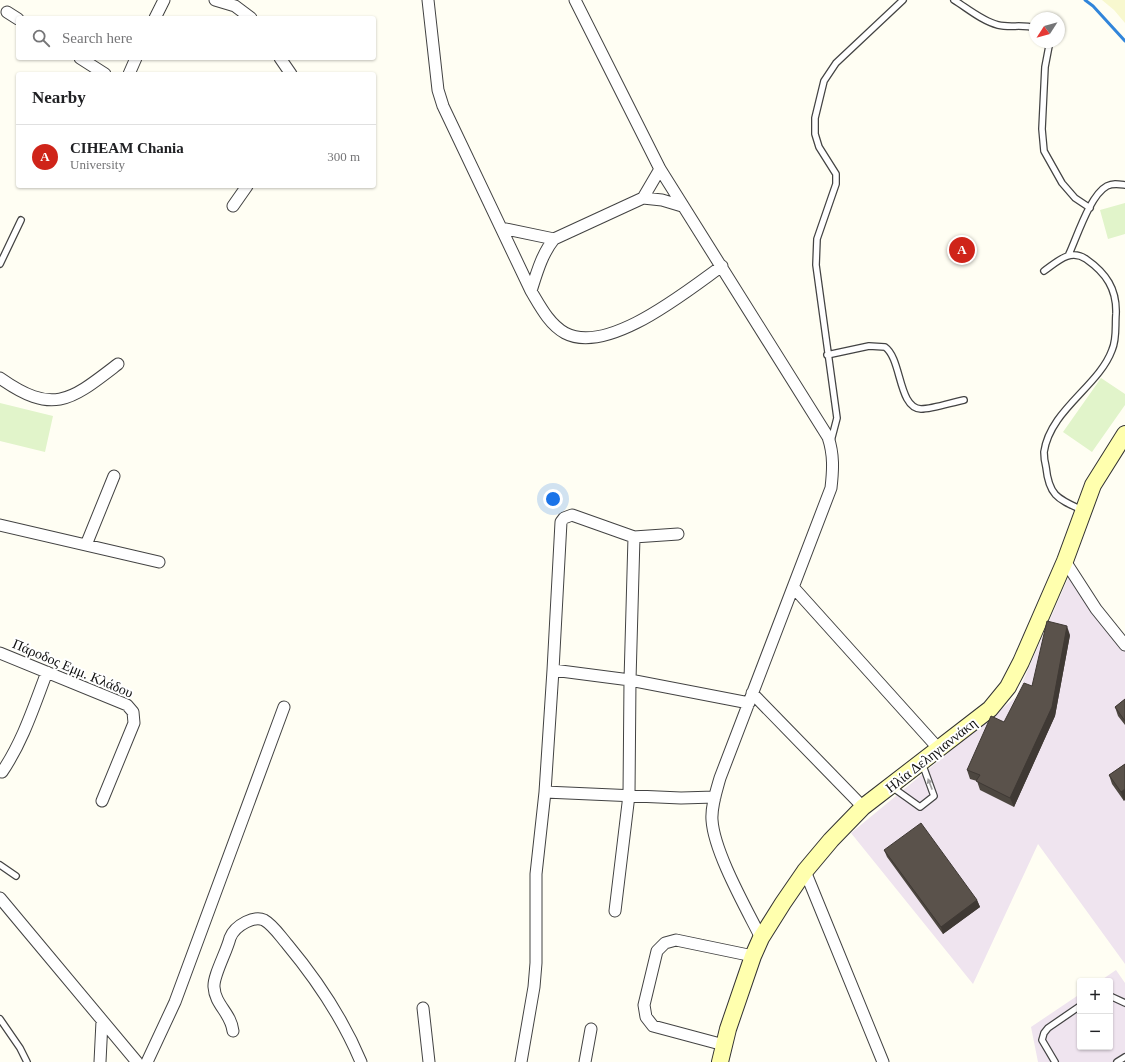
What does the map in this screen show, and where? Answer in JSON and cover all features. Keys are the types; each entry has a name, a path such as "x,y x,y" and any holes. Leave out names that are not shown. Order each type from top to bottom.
{"street":[{"path":"157,16 164,0"},
{"path":"215,0 235,6 248,16"},
{"path":"428,0 438,90 443,106 531,291 544,315 565,333 580,338 598,337 636,323 658,312 722,266"},
{"path":"575,0 660,168 682,206 722,266 828,437 833,453 834,468 831,488 720,778 711,819 714,833 725,863 761,938"},
{"path":"7,12 16,18"},
{"path":"83,60 102,72"},
{"path":"130,72 135,60"},
{"path":"281,60 290,72"},
{"path":"643,198 660,168"},
{"path":"233,206 246,188"},
{"path":"531,291 538,266 546,249 554,239 643,198 662,200 682,206"},
{"path":"501,228 554,239"},
{"path":"0,378 28,396 44,400 61,399 81,392 118,364"},
{"name":"Ηλία Δεληγιαννάκη","path":"720,1062 724,1045 753,956 761,938 805,871 831,840 863,807 990,709 1008,687 1021,662 1065,561 1093,485 1125,434"},
{"path":"86,545 114,476"},
{"path":"521,1062 534,987 536,963 536,874 545,792 561,522 564,518 572,515 634,537 678,534"},
{"path":"0,525 159,562"},
{"path":"615,911 630,795 630,680 634,537"},
{"path":"1065,561 1096,609 1125,645"},
{"path":"794,588 938,748"},
{"name":"Πάροδος Εμμ. Κλάδου","path":"0,653 127,705 134,712 134,723 102,801"},
{"path":"553,670 750,698 863,807"},
{"path":"2,772 13,755 24,731 47,672"},
{"path":"147,1062 175,1002 284,707"},
{"path":"545,792 681,798 715,797"},
{"path":"805,871 883,1062"},
{"path":"0,898 137,1062"},
{"path":"233,1030 230,1019 215,997 214,985 232,932 247,921 255,918 263,919 272,926 295,953 329,1000 362,1062"},
{"path":"724,1045 653,1026 646,1018 644,1005 657,951 665,943 676,940 753,956"},
{"path":"423,1008 429,1062"},
{"path":"100,1062 102,1021"},
{"path":"585,1062 592,1029"}],"lane":[{"path":"830,445 837,418 827,355 816,265 817,239 836,184 836,174 819,147 815,134 815,118 824,81 836,63 902,0"},
{"path":"954,0 988,22 999,25 1029,26"},
{"path":"1049,48 1045,67 1042,129 1044,151 1062,183 1075,198 1090,208"},
{"path":"1044,271 1069,254 1099,192 1107,186 1116,183 1125,185"},
{"path":"0,264 21,220"},
{"path":"1069,254 1083,257 1105,275 1111,284 1116,309 1115,340 1110,355 1060,417 1051,432 1044,453 1048,483 1052,491 1062,501 1083,510"},
{"path":"827,355 869,346 885,347 893,356 908,401 914,406 921,409 964,400"},
{"path":"890,786 920,807 934,796 921,761"},
{"path":"0,865 16,876"},
{"path":"1113,997 1125,1003"},
{"path":"1055,1062 1042,1040 1044,1033 1048,1028 1077,1008"},
{"path":"0,1019 20,1048 27,1062"},
{"path":"1117,1062 1125,1057"}],"shaded area":[{"path":"1069,576 1125,650 1125,964 1038,844 973,984 851,833 1016,697"},
{"path":"1116,970 1125,983 1125,1062 1038,1062 1031,1027 1077,996 1077,1050 1113,1050 1113,978 1104,978"}],"green space":[{"path":"1102,0 1125,0 1125,23 1114,10"},
{"path":"1125,203 1125,234 1108,239 1100,210"},
{"path":"1101,378 1125,394 1125,405 1092,452 1063,432"},
{"path":"0,403 53,416 45,452 0,441"}],"building":[{"path":"1047,621 1067,626 1052,707 1010,798 976,781 980,775 967,770 991,716 1004,722 1024,683 1032,686"},
{"path":"1125,699 1125,721 1115,707"},
{"path":"1125,764 1125,789 1121,792 1109,775"},
{"path":"921,823 977,900 941,927 884,850"}],"waterway":[{"path":"1085,0 1093,6 1125,41"}],"place":[{"name":"CIHEAM Chania","path":"962,250"}]}
